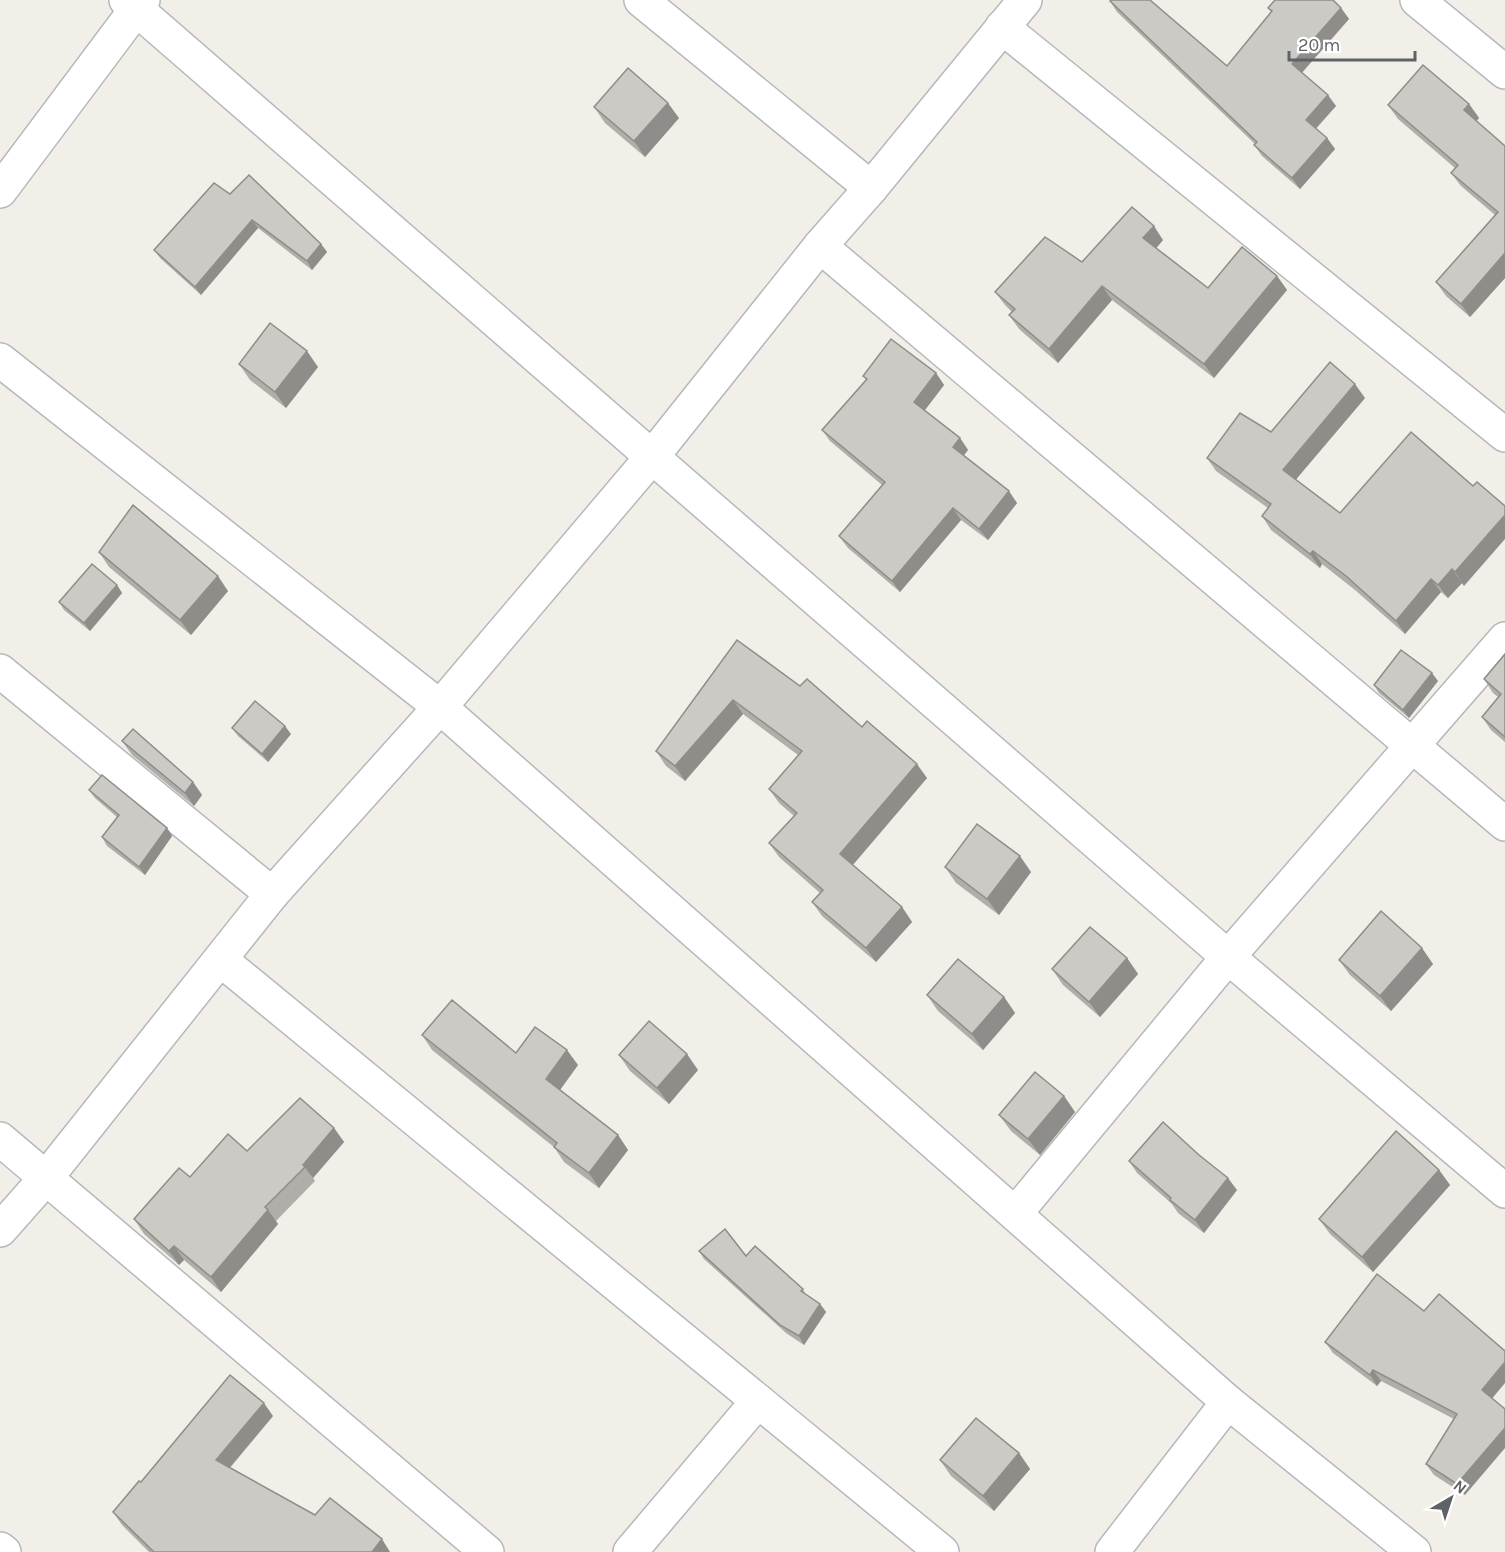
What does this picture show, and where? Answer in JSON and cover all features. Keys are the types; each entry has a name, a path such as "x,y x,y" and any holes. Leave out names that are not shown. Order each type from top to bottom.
{"street":[{"path":"641,0 872,188"},
{"path":"0,1230 46,1178 272,894 440,707 651,458 820,246 872,188 1025,0"},
{"path":"1417,0 1505,72"},
{"path":"0,191 135,3 651,458 1228,957 1505,1191"},
{"path":"1002,27 1505,435"},
{"path":"820,246 1505,824"},
{"path":"0,360 440,707 1228,1402 1414,1552"},
{"path":"1015,1214 1228,957 1505,639"},
{"path":"0,671 272,894"},
{"path":"221,960 942,1552"},
{"path":"0,1139 487,1552"},
{"path":"630,1552 758,1401"},
{"path":"1112,1552 1228,1402"},
{"path":"0,1549 4,1552"}],"building":[{"path":"1111,0 1150,0 1227,66 1272,11 1268,8 1275,0 1333,0 1341,8 1292,64 1328,95 1306,120 1327,138 1292,178 1254,145 1257,142"},
{"path":"1423,65 1469,104 1464,110 1505,146 1505,253 1461,304 1436,282 1498,212 1451,173 1458,165 1388,105"},
{"path":"628,68 668,103 634,141 594,107"},
{"path":"249,175 321,244 307,261 252,220 195,287 154,250 214,183 230,194"},
{"path":"1132,207 1154,226 1143,238 1208,288 1242,247 1277,276 1204,364 1102,286 1049,349 1009,315 1015,309 995,292 1045,237 1082,262"},
{"path":"270,323 307,351 275,392 239,364"},
{"path":"891,339 936,373 914,402 960,438 953,447 1009,491 979,529 953,508 892,581 839,536 885,482 822,430 867,379 863,376"},
{"path":"1330,362 1355,384 1283,470 1340,513 1411,432 1473,486 1477,482 1505,506 1505,515 1455,572 1452,569 1438,585 1431,579 1396,621 1346,576 1313,551 1310,554 1262,516 1271,504 1207,458 1240,413 1271,432"},
{"path":"133,505 218,576 180,620 99,552"},
{"path":"92,564 117,585 84,623 59,602"},
{"path":"737,640 800,686 807,679 862,727 867,721 917,764 840,854 902,907 866,948 812,902 823,890 769,843 797,813 769,789 802,751 733,700 675,766 656,751"},
{"path":"1401,650 1432,673 1403,710 1374,685"},
{"path":"1505,654 1505,737 1482,717 1501,694 1484,679"},
{"path":"255,701 285,726 262,754 232,728"},
{"path":"133,729 193,782 185,793 122,741"},
{"path":"102,775 167,828 139,867 102,837 119,815 89,790"},
{"path":"977,824 1020,856 987,899 945,867"},
{"path":"1381,911 1422,948 1380,996 1339,960"},
{"path":"1090,927 1127,958 1089,1002 1052,969"},
{"path":"958,959 1004,997 972,1034 927,995"},
{"path":"452,1000 516,1053 535,1027 567,1050 546,1079 618,1135 589,1173 554,1147 557,1143 422,1035"},
{"path":"649,1021 687,1054 657,1088 619,1055"},
{"path":"1035,1072 1064,1096 1028,1139 999,1115"},
{"path":"300,1098 334,1128 303,1165 305,1167 265,1207 268,1210 211,1277 174,1246 169,1251 134,1219 179,1168 190,1177 228,1134 247,1151"},
{"path":"1163,1122 1228,1178 1195,1220 1129,1161"},
{"path":"1396,1131 1439,1170 1362,1257 1319,1219"},
{"path":"725,1229 746,1256 755,1246 803,1289 801,1291 820,1304 799,1336 780,1325 699,1251"},
{"path":"1377,1274 1424,1311 1439,1294 1505,1351 1505,1362 1482,1390 1505,1409 1505,1428 1457,1484 1426,1464 1457,1414 1373,1370 1370,1375 1325,1342"},
{"path":"230,1375 264,1403 216,1460 315,1515 330,1498 382,1539 372,1552 154,1552 113,1512 139,1481 141,1482"},
{"path":"976,1418 1019,1453 983,1496 940,1460"}]}
